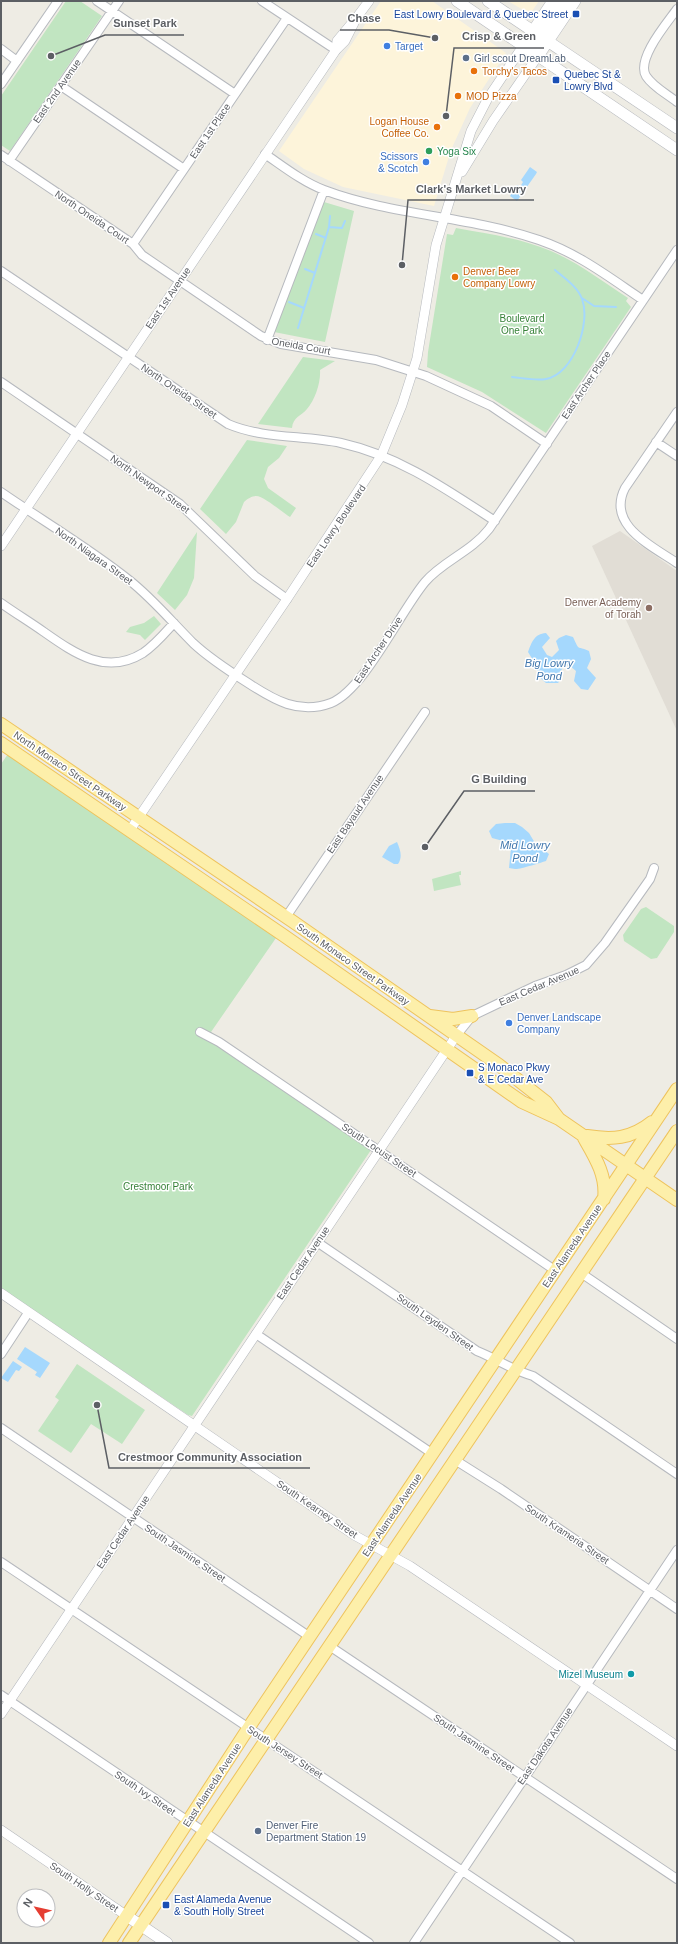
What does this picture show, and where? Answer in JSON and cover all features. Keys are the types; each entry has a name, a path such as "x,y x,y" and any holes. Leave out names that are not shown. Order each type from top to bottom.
{"main road":[{"path":"457,1 677,150"},
{"path":"488,1 677,128"},
{"name":"East Lowry Boulevard","path":"530,51 540,36 553,1"},
{"path":"540,36 564,1"},
{"name":"East Lowry Boulevard","path":"530,51 540,36 575,1"},
{"name":"North Monaco Street Parkway","path":"1,724 140,817"},
{"name":"North Monaco Street Parkway","path":"1,743 130,830"},
{"name":"South Monaco Street Parkway","path":"140,817 337,952 535,1092 551,1106 559,1119"},
{"name":"South Monaco Street Parkway","path":"130,830 283,934 522,1102 559,1119 677,1200"},
{"path":"225,895 249,903 271,917 286,917"},
{"path":"283,934 289,930 316,946 337,952"},
{"path":"428,1016 453,1019 472,1016"},
{"name":"East Alameda Avenue","path":"109,1943 248,1729 677,1089"},
{"path":"582,1135 606,1139 625,1137 643,1129 660,1115"},
{"name":"East Alameda Avenue","path":"129,1943 331,1646 580,1273 677,1131"},
{"path":"582,1135 602,1172 604,1199"},
{"name":"South Holly Street","path":"127,1916 167,1943"}],"street":[{"path":"1,84 58,1"},
{"path":"97,1 235,94"},
{"name":"East 2nd Avenue","path":"9,161 118,1"},
{"path":"262,1 336,50"},
{"name":"East 1st Avenue","path":"1,546 265,154 336,50 345,41 357,17 369,1"},
{"path":"677,9 649,51 644,67 644,73 651,82 677,102"},
{"name":"East 1st Place","path":"132,244 287,18"},
{"path":"1,50 17,61"},
{"name":"East Lowry Boulevard","path":"130,830 288,599 366,482 381,456 402,405 413,371 422,338 433,263 443,218 475,121 497,83 530,51"},
{"name":"East Lowry Boulevard","path":"455,183 493,121 530,51"},
{"path":"60,86 184,169"},
{"path":"265,154 298,177 324,190 350,198 506,231 555,246 584,261 643,300"},
{"name":"North Oneida Court","path":"1,155 132,244 142,255 180,281"},
{"path":"267,340 324,190"},
{"name":"East Archer Place","path":"495,521 677,250"},
{"name":"North Oneida Street","path":"1,271 215,416 235,427 254,432 342,443 381,456 437,482 495,521"},
{"name":"Oneida Court","path":"180,281 267,340 281,344 370,359 413,371 479,400 547,444"},
{"name":"North Newport Street","path":"1,382 186,508 255,576 288,599"},
{"path":"677,412 626,488 621,498 620,510 626,523 639,537 677,564"},
{"path":"656,442 677,456"},
{"name":"North Niagara Street","path":"1,492 128,579 203,652 235,675"},
{"name":"East Archer Drive","path":"235,675 270,698 290,706 306,708 323,705 338,700 350,691 360,680 428,578 475,544 495,521"},
{"path":"1,603 71,651 85,658 101,661 122,661 142,654 174,623"},
{"name":"East Bayaud Avenue","path":"286,917 425,712"},
{"name":"East Cedar Avenue","path":"1,1714 456,1036 472,1016 535,986 566,975 586,965 605,943 650,879 654,868"},
{"name":"South Locust Street","path":"200,1032 219,1042 556,1271"},
{"name":"South Leyden Street","path":"317,1242 477,1351 496,1359 515,1371 533,1376 677,1474"},
{"path":"580,1273 677,1338"},
{"name":"South Kearney Street","path":"1,1293 28,1313 354,1535 410,1566 677,1746"},
{"path":"1,1354 28,1313"},
{"path":"256,1334 433,1454"},
{"name":"South Jasmine Street","path":"1,1428 310,1637"},
{"name":"South Krameria Street","path":"455,1460 501,1489 677,1609"},
{"name":"East Dakota Avenue","path":"414,1943 677,1550"},
{"name":"South Jersey Street","path":"1,1562 248,1729 328,1780 570,1943"},
{"name":"South Jasmine Street","path":"331,1646 677,1879"},
{"name":"South Ivy Street","path":"1,1695 369,1943"},
{"name":"South Holly Street","path":"1,1830 127,1916"}],"shaded area":[{"path":"381,1 432,1 506,53 470,108 451,150 434,206 343,187 304,169 279,151"},
{"path":"508,1 539,1 530,14"},
{"name":"Denver Academy of Torah","path":"620,531 677,571 677,731 592,546"}],"green space":[{"path":"66,1 80,1 102,16 10,151 1,145 1,96"},
{"path":"324,202 354,211 325,342 274,332"},
{"name":"Boulevard One Park","path":"456,228 492,234 528,243 551,251 581,267 628,298 626,301 631,307 546,433 482,392 427,367 428,352 447,234 453,235"},
{"path":"303,357 335,361 320,370 315,396 310,405 294,421 292,428 258,424"},
{"path":"247,440 287,446 279,458 268,467 264,479 268,488 296,508 290,517 264,499 256,496 251,497 244,502 236,522 226,534 200,509"},
{"path":"197,532 194,578 187,595 175,610 157,593"},
{"path":"154,616 161,624 145,640 140,635 126,632 130,627 144,623"},
{"name":"Crestmoor Park","path":"8,754 276,938 211,1032 375,1144 192,1416 188,1415 1,1288 1,764"},
{"path":"461,871 461,875 459,875 461,885 434,891 432,879"},
{"path":"646,907 674,926 674,932 657,958 651,959 624,941 623,935 641,909"},
{"path":"77,1364 145,1410 122,1444 91,1424 71,1453 38,1431 59,1400 55,1397"}],"water":[{"path":"530,167 537,172 517,201 510,196 517,185 520,187 523,182 521,180"},
{"name":"Big Lowry Pond","path":"546,633 550,638 542,647 547,655 552,657 559,650 556,641 566,635 573,637 579,647 589,651 591,659 587,668 596,678 588,690 581,689 574,681 576,671 569,665 563,667 561,671 562,678 558,683 546,683 538,676 536,665 528,652 536,637"},
{"name":"Mid Lowry Pond","path":"515,823 529,833 535,843 549,854 546,861 521,868 509,868 511,848 507,842 492,838 489,831 496,824"},
{"path":"397,842 401,856 398,864 394,864 382,857 389,846"},
{"path":"25,1347 50,1363 40,1378 35,1375 37,1372 17,1359"},
{"path":"13,1361 22,1367 19,1371 16,1370 8,1382 1,1378"}],"waterway":[{"path":"298,328 329,227 330,216"},
{"path":"329,227 342,228 345,221"},
{"path":"316,234 326,238"},
{"path":"305,269 315,273"},
{"path":"512,377 542,380 556,375 565,368 578,346 584,320 582,299 574,287 555,270"},
{"path":"582,298 594,306 616,307"},
{"path":"289,302 304,308"}],"place":[{"name":"East Lowry Boulevard & Quebec Street","path":"576,14"},
{"name":"Chase","path":"435,38"},
{"name":"Target","path":"387,46"},
{"name":"Sunset Park","path":"51,56"},
{"name":"Girl scout DreamLab","path":"466,58"},
{"name":"Torchy's Tacos","path":"474,71"},
{"name":"Quebec St & Lowry Blvd","path":"556,80"},
{"name":"MOD Pizza","path":"458,96"},
{"name":"Crisp & Green","path":"446,116"},
{"name":"Logan House Coffee Co.","path":"437,127"},
{"name":"Yoga Six","path":"429,151"},
{"name":"Scissors & Scotch","path":"426,162"},
{"name":"Clark's Market Lowry","path":"402,265"},
{"name":"Denver Beer Company Lowry","path":"455,277"},
{"name":"Denver Academy of Torah","path":"649,608"},
{"name":"G Building","path":"425,847"},
{"name":"Denver Landscape Company","path":"509,1023"},
{"name":"S Monaco Pkwy & E Cedar Ave","path":"470,1073"},
{"name":"Crestmoor Community Association","path":"97,1405"},
{"name":"Mizel Museum","path":"631,1674"},
{"name":"Denver Fire Department Station 19","path":"258,1831"},
{"name":"East Alameda Avenue & South Holly Street","path":"166,1905"}]}
